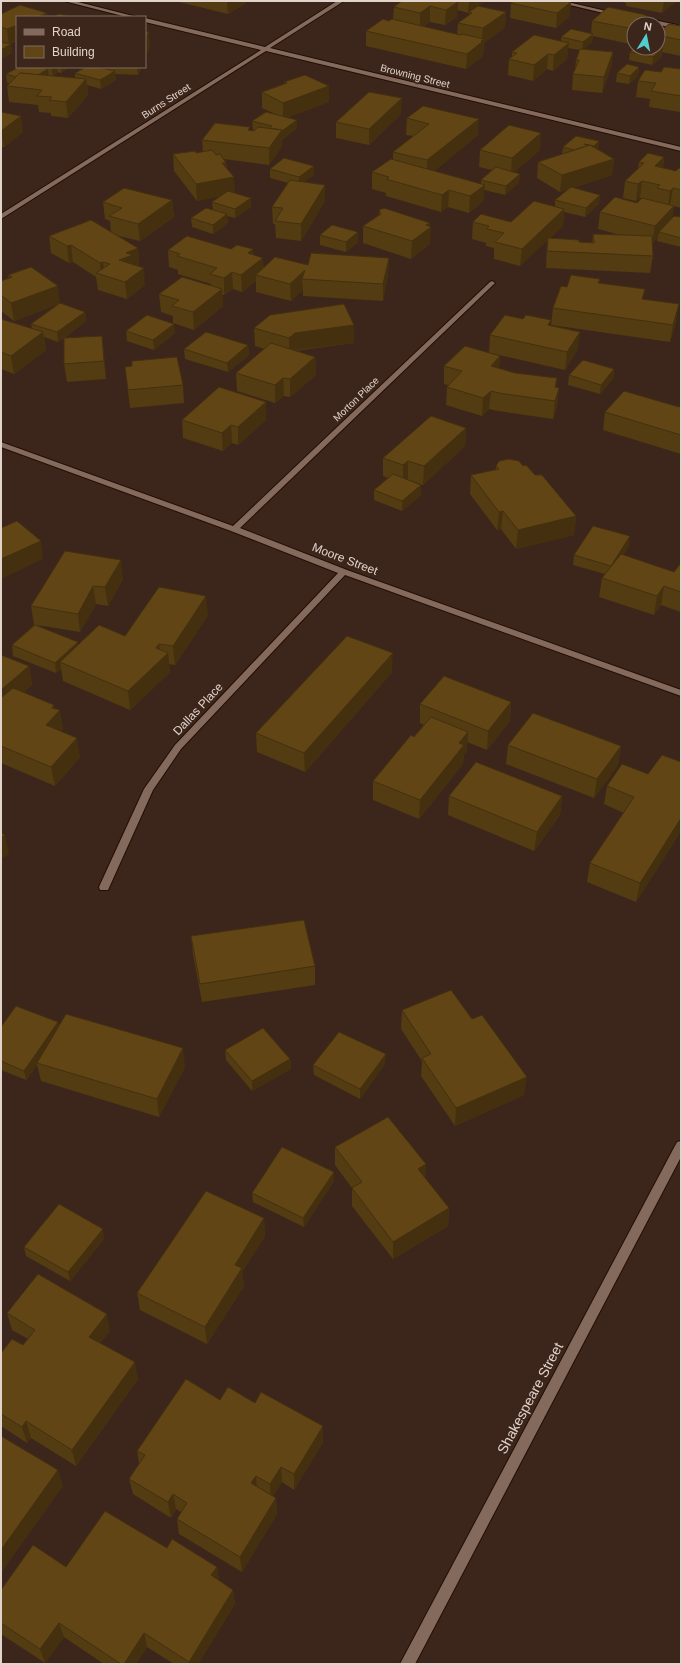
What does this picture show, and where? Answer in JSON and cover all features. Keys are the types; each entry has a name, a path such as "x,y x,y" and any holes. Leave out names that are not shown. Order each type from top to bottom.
{"street":[{"path":"67,1 130,16"},
{"name":"Burns Street","path":"1,217 340,1"},
{"path":"556,1 624,16"},
{"name":"Browning Street","path":"146,20 681,149"},
{"path":"666,25 677,27"},
{"name":"Morton Place","path":"234,529 492,283"},
{"name":"Moore Street","path":"1,444 234,529 344,572 681,693"},
{"name":"Dallas Place","path":"104,887 149,789 178,747 344,572"},
{"name":"Shakespeare Street","path":"407,1664 681,1146"}],"building":[{"path":"402,1 458,2 446,10 430,6 420,13 394,7"},
{"path":"514,1 571,2 557,13 511,3"},
{"path":"20,5 47,13 40,16 16,16 16,26 7,29 1,27 1,14"},
{"path":"478,6 506,12 483,28 458,23 472,13 469,12"},
{"path":"608,7 646,15 626,16 626,27 592,21"},
{"path":"59,14 68,16 55,16"},
{"path":"383,19 389,21 392,19 484,39 467,54 366,31"},
{"path":"669,24 681,26 681,40 666,37 666,26"},
{"path":"571,29 593,34 583,42 561,37"},
{"path":"534,35 569,43 554,55 548,54 534,65 509,59 517,53 512,52"},
{"path":"1,42 11,44 1,50"},
{"path":"580,49 613,52 604,77 573,74 579,60 576,60"},
{"path":"627,64 639,67 630,76 617,73"},
{"path":"664,67 681,69 681,96 651,91 656,83 638,81 645,70 661,72"},
{"path":"17,68 48,69 38,75 20,73 16,77 6,74"},
{"path":"84,68 102,68 115,71 100,80 75,73"},
{"path":"20,73 86,79 66,102 49,100 52,97 37,96 42,90 7,86"},
{"path":"305,75 329,86 283,103 262,92 287,83 284,82"},
{"path":"369,92 402,98 369,129 336,122"},
{"path":"423,106 479,119 427,160 393,152 429,124 407,118"},
{"path":"1,112 21,116 1,131"},
{"path":"266,112 297,120 282,131 269,128 272,126 252,121"},
{"path":"215,123 250,127 248,130 254,131 258,127 282,130 269,148 202,140"},
{"path":"509,125 541,133 512,158 480,150"},
{"path":"576,136 599,141 594,146 589,145 574,150 563,147"},
{"path":"590,145 614,159 562,175 538,162"},
{"path":"212,150 216,155 220,154 226,163 222,163 234,177 196,184 173,154 195,151 196,153"},
{"path":"648,153 664,157 655,166 676,171 681,168 681,190 673,188 670,191 657,188 660,185 642,181 638,184 625,181 644,163 639,162"},
{"path":"284,158 314,166 299,177 270,169"},
{"path":"391,159 485,185 470,196 449,190 442,195 386,179 389,177 372,172"},
{"path":"496,167 520,174 506,186 481,180"},
{"path":"290,180 325,185 301,224 275,221 283,208 272,207"},
{"path":"571,187 600,195 586,208 555,200"},
{"path":"124,188 172,200 138,224 109,216 122,208 103,202"},
{"path":"228,191 251,198 235,209 212,202"},
{"path":"615,197 637,203 642,198 674,206 655,226 600,212"},
{"path":"534,201 564,209 522,249 495,242 504,233 487,229 489,226 473,222 481,214 511,222"},
{"path":"206,208 227,214 213,225 191,218"},
{"path":"384,208 430,223 426,225 431,227 412,241 363,226 381,214 379,210"},
{"path":"674,216 681,217 681,238 659,232"},
{"path":"91,220 138,248 126,253 133,255 119,260 144,268 125,282 96,273 110,264 103,262 100,263 71,245 67,246 49,236"},
{"path":"332,225 358,232 346,242 320,235"},
{"path":"593,234 652,236 653,256 547,251 548,238 579,240 579,242 594,243"},
{"path":"187,236 231,249 237,245 253,249 248,253 263,258 241,275 232,272 224,278 210,274 217,268 177,256 180,254 168,250"},
{"path":"311,253 389,258 383,284 302,279 305,270 290,284 256,275 275,257 308,265"},
{"path":"31,267 58,286 11,303 1,295 1,281 12,277 8,275"},
{"path":"571,275 600,279 598,283 645,289 642,299 679,304 673,325 553,308 561,286 567,287"},
{"path":"182,277 222,289 193,312 172,306 179,300 159,294"},
{"path":"60,303 85,312 57,332 31,324"},
{"path":"344,304 354,325 295,333 289,338 254,328 270,315"},
{"path":"147,315 174,324 153,340 126,331"},
{"path":"505,315 523,319 526,315 551,320 548,325 580,332 567,352 490,335"},
{"path":"1,319 43,332 11,356 1,352"},
{"path":"206,332 248,345 227,363 184,349"},
{"path":"102,336 104,361 64,364 64,338"},
{"path":"271,343 315,357 290,379 283,378 275,385 236,373"},
{"path":"465,346 500,356 491,366 515,373 557,378 555,387 559,388 555,401 491,391 483,398 447,387 462,371 444,366"},
{"path":"177,357 183,385 128,390 125,367 132,366 132,361"},
{"path":"583,360 614,369 601,385 569,375"},
{"path":"219,387 266,402 238,427 231,425 222,433 182,420"},
{"path":"624,391 679,407 681,405 681,435 605,412"},
{"path":"431,416 466,428 424,466 408,461 403,465 383,458"},
{"path":"509,459 519,461 523,466 526,465 535,475 542,475 576,516 518,530 503,511 499,512 471,475 499,469 496,466 499,461"},
{"path":"393,474 421,485 402,501 374,490"},
{"path":"17,521 41,541 1,559 1,528"},
{"path":"593,526 630,536 611,566 574,555"},
{"path":"65,551 121,560 105,587 93,586 78,614 31,606"},
{"path":"621,554 674,572 681,563 681,592 664,586 657,596 602,578"},
{"path":"159,587 206,596 173,646 159,644 156,648 168,653 128,691 60,662 99,625 125,636"},
{"path":"35,625 78,642 55,663 12,645"},
{"path":"347,636 393,653 304,753 256,733"},
{"path":"1,655 29,666 1,690"},
{"path":"444,676 511,702 488,731 420,704"},
{"path":"13,688 54,705 52,708 60,710 46,725 77,738 51,767 1,746 1,696 2,697"},
{"path":"533,713 621,746 597,779 508,745"},
{"path":"431,717 468,732 459,743 464,745 420,800 373,781 411,735 414,737"},
{"path":"662,755 681,762 681,818 640,883 590,863 634,797 607,786 622,764 648,774"},
{"path":"476,762 562,796 537,832 449,796"},
{"path":"304,920 315,966 200,984 191,936"},
{"path":"451,990 472,1019 482,1015 527,1077 456,1108 422,1058 431,1054 402,1010"},
{"path":"16,1006 58,1022 24,1071 1,1061 1,1027"},
{"path":"66,1014 183,1048 157,1099 37,1063"},
{"path":"263,1028 290,1059 252,1081 225,1050"},
{"path":"339,1032 386,1054 360,1089 313,1065"},
{"path":"388,1117 426,1164 418,1169 449,1208 393,1242 352,1188 362,1182 335,1147"},
{"path":"282,1147 334,1172 303,1218 252,1193"},
{"path":"206,1191 264,1218 235,1265 242,1268 205,1327 137,1293"},
{"path":"59,1204 103,1229 68,1272 24,1247"},
{"path":"38,1274 107,1314 89,1337 135,1362 72,1450 26,1421 22,1427 1,1414 1,1353 12,1339 23,1345 35,1330 7,1313"},
{"path":"186,1379 220,1400 228,1387 255,1403 261,1392 323,1426 294,1474 281,1467 270,1484 256,1476 251,1483 276,1498 240,1557 177,1519 187,1503 173,1494 168,1502 129,1479 145,1455 137,1451"},
{"path":"1,1436 58,1470 1,1550"},
{"path":"105,1511 167,1548 172,1539 217,1567 211,1575 233,1590 189,1662 144,1633 124,1664 121,1664 59,1623 40,1649 1,1623 1,1590 33,1545 66,1567"}]}
